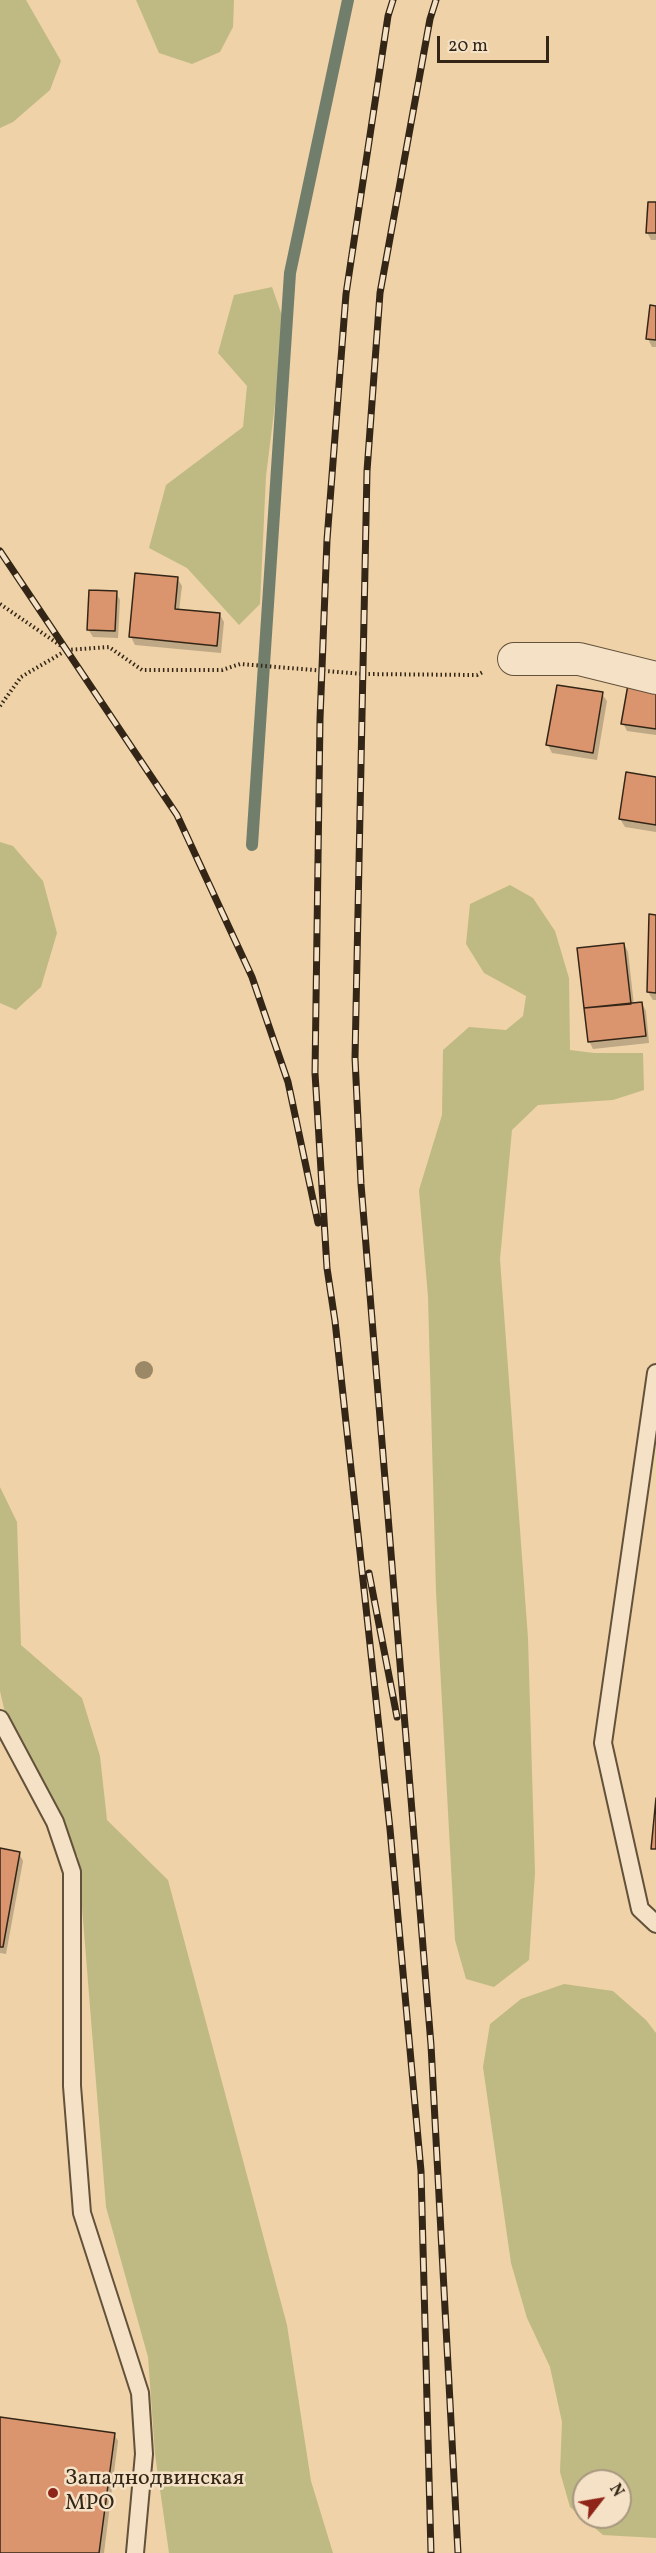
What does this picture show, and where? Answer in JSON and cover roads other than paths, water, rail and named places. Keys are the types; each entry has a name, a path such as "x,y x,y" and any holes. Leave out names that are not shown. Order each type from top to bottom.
{"street":[{"path":"514,660 579,659 656,678"}],"lane":[{"path":"656,1373 603,1743 640,1909 656,1924"},
{"path":"0,1719 55,1822 72,1872 72,2086 82,2213 140,2393 144,2454 135,2553"}],"waterway":[{"path":"252,845 290,273 348,0"}],"railway":[{"path":"393,0 388,16 346,294 327,540 320,719 315,1073 327,1268 335,1321 390,1829 421,2171 431,2553"},
{"path":"436,0 430,19 380,293 367,471 355,1058 361,1184 431,2045 458,2553"},
{"path":"0,551 177,815 252,977 288,1082 318,1223"},
{"path":"369,1573 397,1717"}],"place":[{"name":"Западнодвинская МРО","path":"53,2493"}]}
